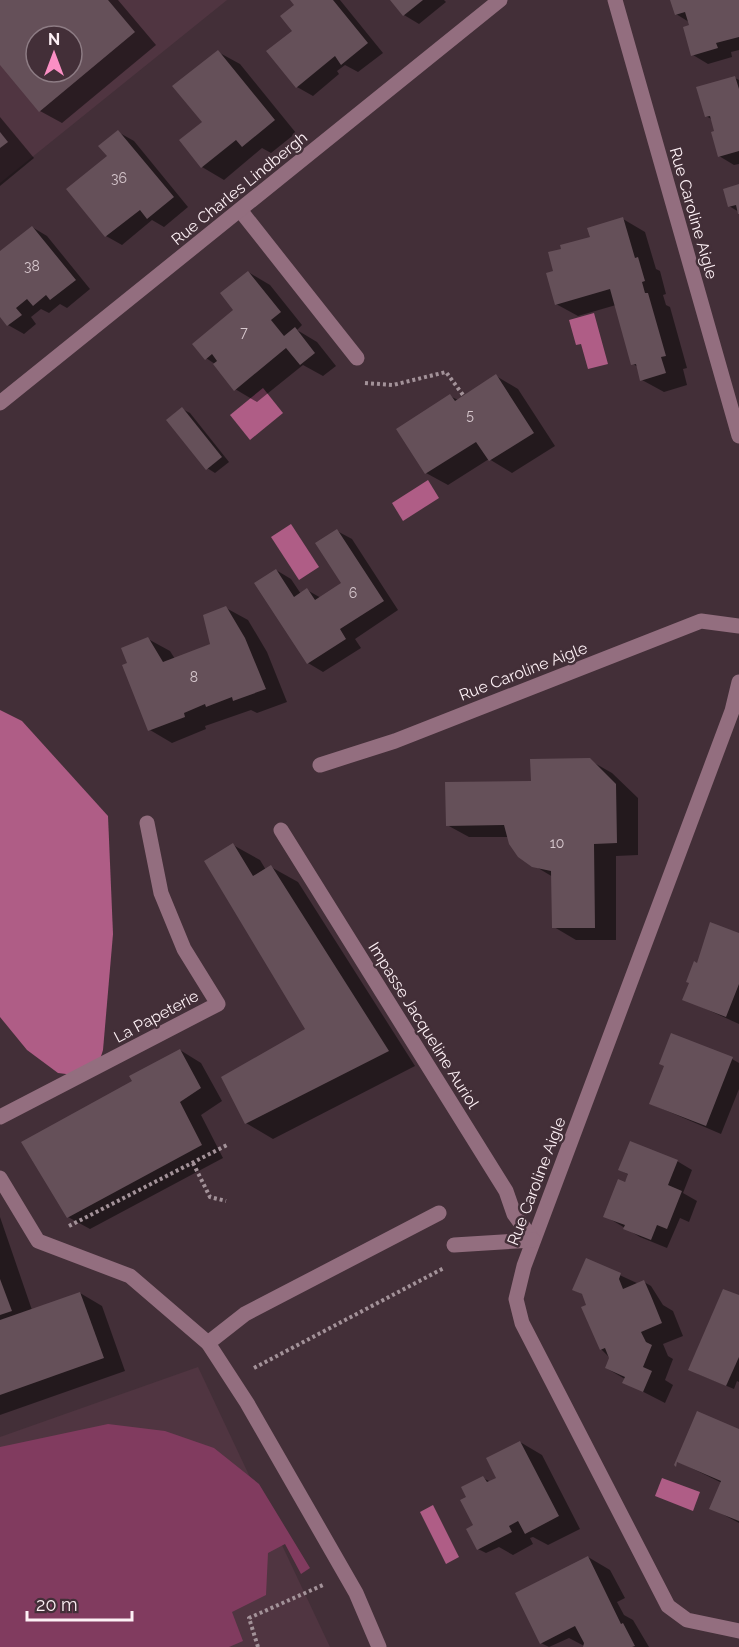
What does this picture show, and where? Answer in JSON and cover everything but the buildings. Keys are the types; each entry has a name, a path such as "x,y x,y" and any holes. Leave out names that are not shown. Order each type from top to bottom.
{"street":[{"name":"Rue Charles Lindbergh","path":"0,403 500,0"},
{"name":"Rue Caroline Aigle","path":"615,0 739,436"},
{"path":"240,210 357,358"},
{"name":"Rue Caroline Aigle","path":"320,765 395,741 701,621 739,626"},
{"name":"Rue Caroline Aigle","path":"739,682 732,711 533,1240 516,1299 522,1323 668,1606 687,1620 739,1631"},
{"name":"La Papeterie","path":"0,1117 218,1004 184,949 161,893 147,823"},
{"name":"Impasse Jacqueline Auriol","path":"282,830 506,1191 514,1214 533,1240"},
{"path":"0,1178 38,1241 130,1276 208,1343 232,1379 346,1575 379,1647"},
{"path":"208,1343 245,1314 439,1213"},
{"path":"454,1245 533,1240"}],"path":[{"path":"364,382 393,385 446,372 463,395"},
{"path":"38,1241 227,1145"},
{"path":"193,1163 210,1197 226,1201"},
{"path":"232,1379 443,1268 454,1245"},
{"path":"258,1647 249,1618 346,1575"}],"shaded area":[{"path":"0,0 227,0 0,183"},
{"path":"594,313 608,364 588,369 581,344 576,345 569,320"},
{"path":"263,388 283,413 250,440 230,415"},
{"path":"428,480 439,498 403,521 392,503"},
{"path":"291,524 319,567 299,580 271,537"},
{"path":"0,710 22,721 108,816 113,934 103,1050 95,1075 90,1077 58,1073 27,1050 0,1017"},
{"path":"198,1367 330,1647 0,1647 0,1437"},
{"path":"108,1424 165,1431 214,1448 259,1484 310,1568 301,1574 285,1544 268,1553 266,1595 232,1612 243,1641 229,1647 0,1647 0,1447"},
{"path":"662,1478 700,1492 693,1511 655,1496"},
{"path":"433,1505 459,1557 446,1564 420,1512"}]}
